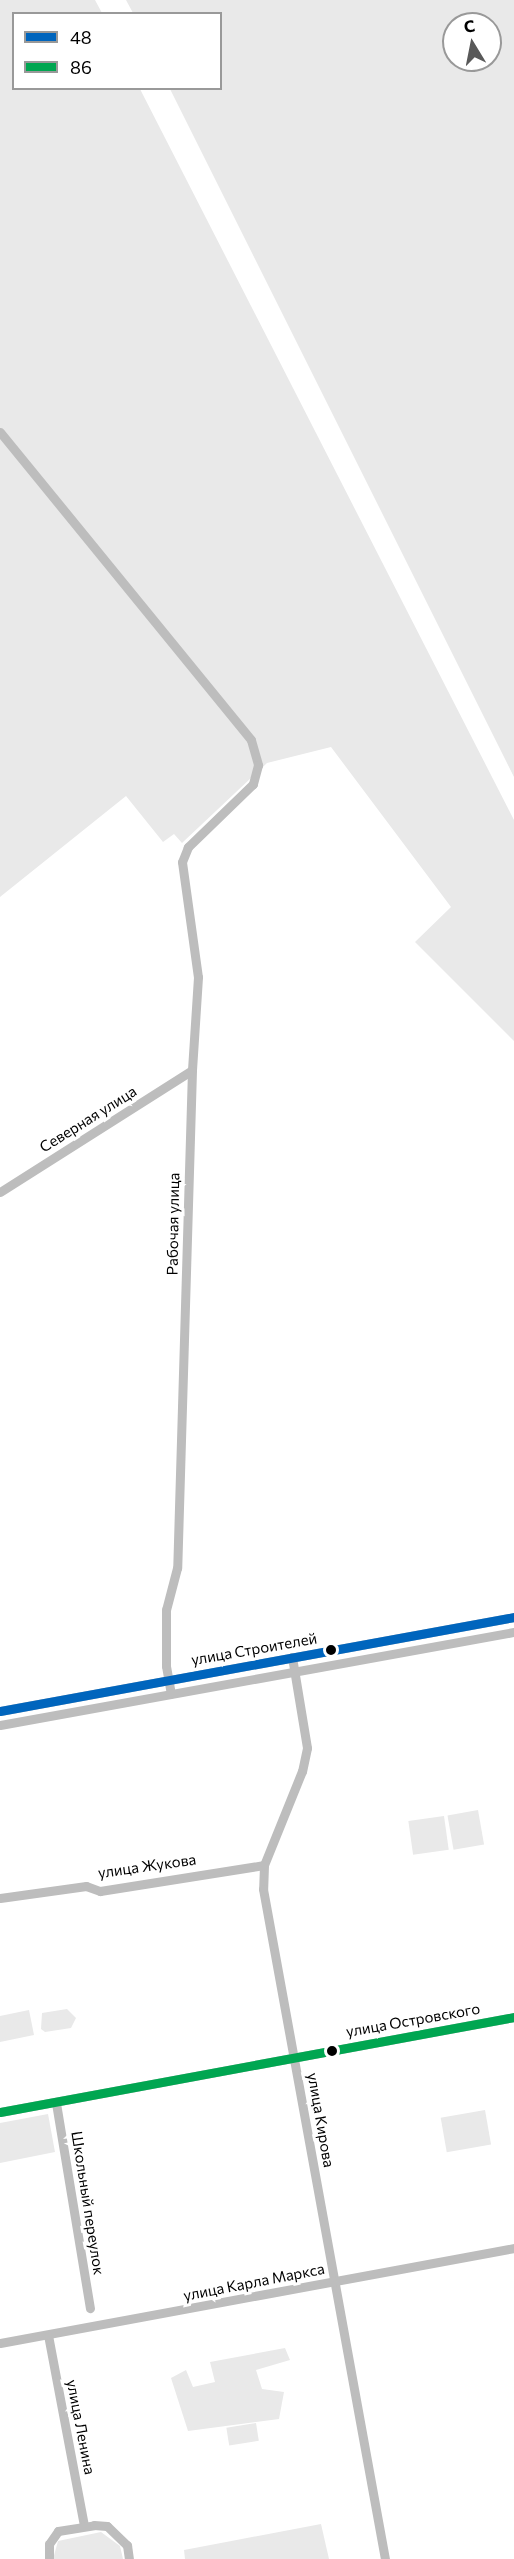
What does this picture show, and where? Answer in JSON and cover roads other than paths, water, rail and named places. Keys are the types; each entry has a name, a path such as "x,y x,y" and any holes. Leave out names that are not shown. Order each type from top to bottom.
{"street":[{"name":"Рабочая улица","path":"0,432 251,740 258,765 253,784 188,847 182,861 198,977 192,1070 183,1439 177,1568 166,1610 171,1694"},
{"name":"Северная улица","path":"0,1192 192,1070"},
{"name":"улица Строителей","path":"0,1711 514,1617"},
{"name":"улица Строителей","path":"0,1725 514,1632"},
{"name":"улица Кирова","path":"292,1657 307,1748 302,1771 264,1865 263,1889 385,2559"},
{"name":"улица Жукова","path":"0,1898 86,1886 100,1891 264,1865"},
{"name":"улица Островского","path":"0,2112 514,2017"},
{"name":"Школьный переулок","path":"56,2103 90,2308"},
{"name":"улица Карла Маркса","path":"0,2343 514,2248"},
{"name":"улица Ленина","path":"48,2335 84,2525"},
{"path":"49,2559 49,2544 58,2531 84,2525 108,2526 127,2546 129,2559"}]}
